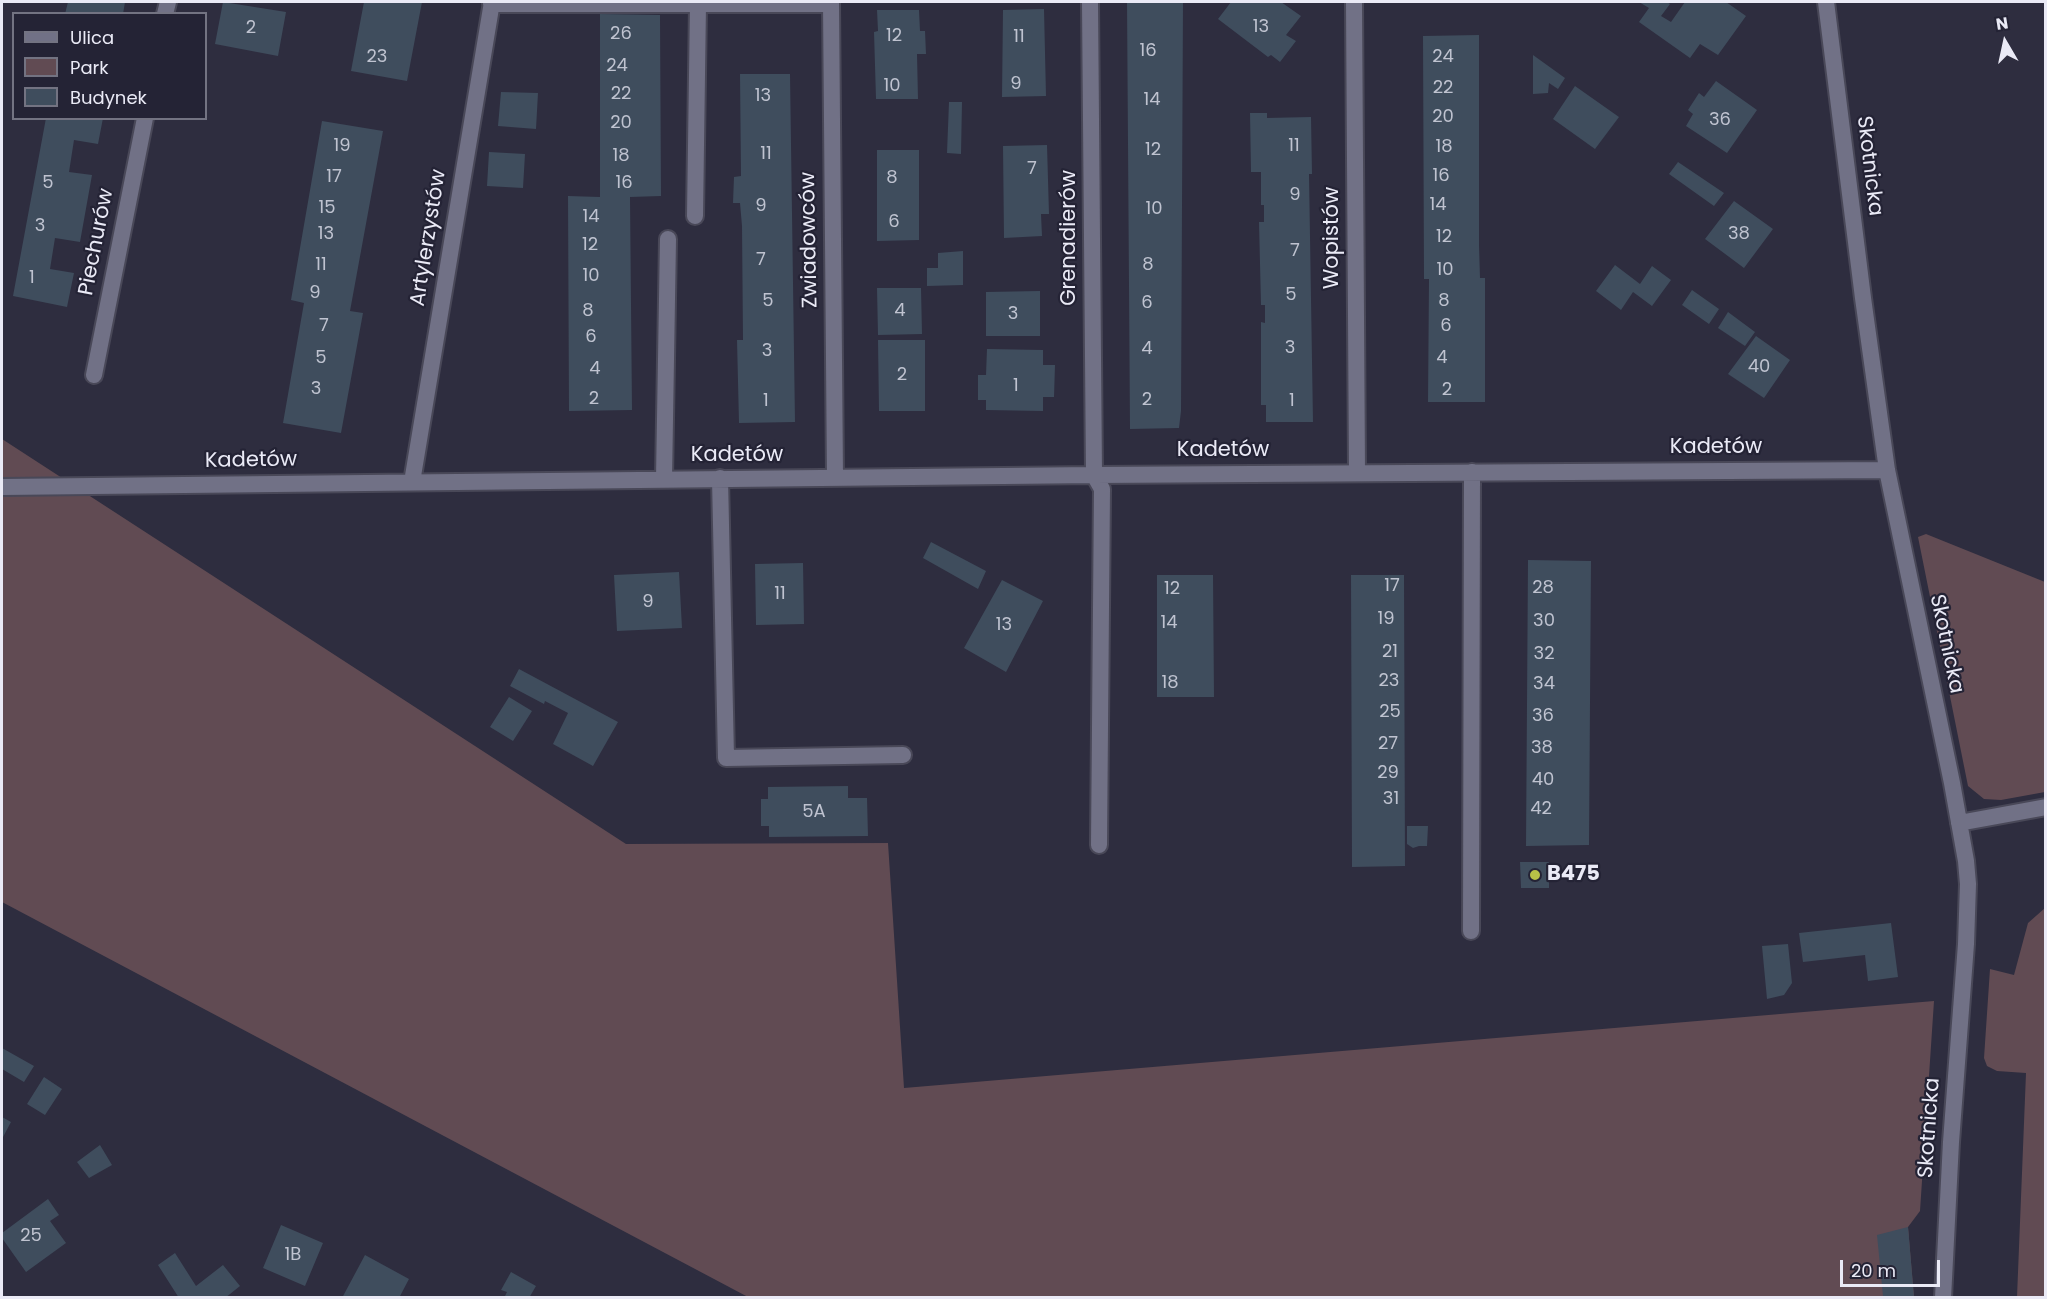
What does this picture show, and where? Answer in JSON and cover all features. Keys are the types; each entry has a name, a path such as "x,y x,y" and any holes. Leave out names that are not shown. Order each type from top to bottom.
{"street":[{"name":"Grenadierów","path":"1090,2 1094,474 1102,489 1099,844"},
{"name":"Wopistów","path":"1354,2 1357,473"},
{"name":"Skotnicka","path":"1826,2 1887,470 1966,861 1968,906 1942,1298"},
{"path":"491,3 831,3"},
{"name":"Artylerzystów","path":"412,482 491,3"},
{"name":"Zwiadowców","path":"831,3 835,478"},
{"path":"695,216 698,4"},
{"name":"Piechurów","path":"94,375 145,120"},
{"path":"664,479 668,238"},
{"name":"Kadetów","path":"2,486 1094,474 1887,470"},
{"path":"1472,472 1472,931"},
{"path":"720,478 726,758 903,755"},
{"path":"1959,823 2046,807"}],"green space":[{"path":"2,439 626,844 888,843 904,1088 1934,1001 1920,1211 1908,1227 1914,1297 748,1297 2,902"},
{"path":"1926,534 2045,582 2045,792 2001,800 1984,799 1968,786 1918,537"},
{"path":"2045,908 2045,1297 2017,1297 2026,1073 1997,1071 1987,1066 1984,1058 1990,969 2014,975 2028,923"}],"building":[{"path":"68,2 125,2 123,12 66,12"},
{"path":"223,2 286,12 278,56 215,44"},
{"path":"364,2 422,2 407,81 351,71"},
{"path":"1127,2 1183,2 1181,411 1179,428 1130,429"},
{"path":"1231,2 1281,2 1301,16 1286,35 1296,41 1280,62 1271,55 1268,57 1218,19"},
{"path":"1639,2 1667,2 1670,4 1661,16 1671,22 1685,2 1726,2 1746,16 1718,55 1700,44 1690,58 1639,22 1649,8"},
{"path":"1044,9 1046,96 1002,97 1003,10"},
{"path":"877,10 919,10 920,31 925,31 926,54 917,54 918,99 876,99 874,32 878,31"},
{"path":"600,14 660,15 661,196 630,197 632,410 569,411 568,196 600,197"},
{"path":"1479,35 1479,245 1480,278 1485,278 1485,402 1428,402 1429,279 1424,279 1423,36"},
{"path":"1533,55 1565,78 1558,89 1549,83 1548,93 1533,94"},
{"path":"740,74 790,74 795,422 739,423 737,340 743,340 742,226 740,203 733,203 734,177 741,176"},
{"path":"1716,81 1757,110 1727,153 1686,126 1693,114 1688,110 1699,93 1704,97"},
{"path":"1575,86 1619,117 1595,149 1553,119"},
{"path":"501,92 538,93 536,129 498,126"},
{"path":"949,102 962,102 961,154 947,153"},
{"path":"1250,113 1267,113 1267,118 1311,117 1312,174 1309,174 1313,422 1266,422 1266,405 1261,405 1261,322 1265,323 1265,305 1261,305 1259,222 1264,222 1264,205 1261,205 1261,172 1251,172"},
{"path":"46,120 103,120 98,144 74,140 69,172 92,175 80,242 55,238 50,269 74,273 67,307 13,296"},
{"path":"322,121 383,131 350,311 363,313 341,433 283,423 304,303 291,300"},
{"path":"1047,145 1049,214 1041,214 1042,236 1004,238 1003,146"},
{"path":"877,150 919,150 919,240 877,241"},
{"path":"489,152 525,154 523,188 487,186"},
{"path":"1678,162 1724,193 1714,206 1669,174"},
{"path":"1734,201 1773,229 1744,268 1705,239"},
{"path":"963,251 963,285 927,286 927,268 938,268 938,253"},
{"path":"1615,265 1640,284 1652,266 1671,280 1652,306 1633,292 1621,310 1596,291"},
{"path":"877,288 921,288 922,334 878,335"},
{"path":"1692,290 1719,309 1709,324 1682,305"},
{"path":"1040,291 1040,336 986,336 986,292"},
{"path":"1728,312 1755,332 1745,346 1718,328"},
{"path":"1756,336 1790,360 1764,398 1728,374"},
{"path":"878,340 925,340 925,411 879,411"},
{"path":"987,349 1043,350 1043,365 1055,365 1054,397 1043,397 1043,411 986,410 986,400 978,400 978,375 986,375"},
{"path":"931,542 986,571 978,589 923,558"},
{"path":"1528,560 1591,561 1589,845 1526,846"},
{"path":"803,563 804,624 756,625 755,564"},
{"path":"679,572 682,628 617,631 614,575"},
{"path":"1157,575 1213,575 1214,697 1157,697"},
{"path":"1351,575 1404,575 1405,866 1352,867"},
{"path":"1002,580 1043,601 1006,672 964,648"},
{"path":"519,669 618,722 593,766 553,744 568,713 545,701 544,704 510,686"},
{"path":"509,697 532,711 513,741 490,727"},
{"path":"848,786 848,798 867,798 868,836 769,837 769,826 761,826 761,799 768,799 768,787"},
{"path":"1407,826 1428,826 1427,846 1413,848 1407,844"},
{"name":"B475","path":"1520,862 1549,862 1549,888 1521,888"},
{"path":"1891,923 1898,977 1868,981 1865,955 1803,962 1799,933"},
{"path":"1788,944 1792,983 1784,995 1767,999 1762,946"},
{"path":"2,1048 34,1066 24,1082 2,1069"},
{"path":"44,1077 62,1089 45,1115 27,1104"},
{"path":"2,1117 11,1122 2,1139"},
{"path":"100,1145 112,1165 89,1178 77,1162"},
{"path":"48,1199 59,1215 50,1221 66,1243 26,1272 2,1238 2,1233"},
{"path":"281,1225 323,1243 305,1286 263,1268"},
{"path":"1908,1227 1914,1298 1883,1296 1877,1235"},
{"path":"175,1253 196,1286 223,1265 240,1286 225,1298 179,1298 158,1265"},
{"path":"365,1255 409,1279 399,1298 342,1298"},
{"path":"511,1272 536,1286 529,1298 504,1298 507,1292 501,1290"}],"place":[{"name":"B475","path":"1535,875"}]}
